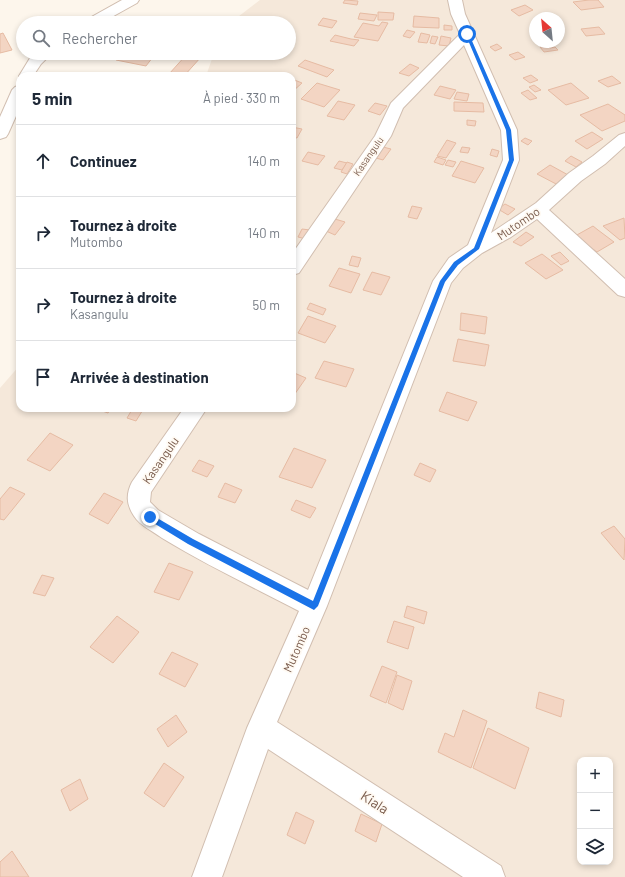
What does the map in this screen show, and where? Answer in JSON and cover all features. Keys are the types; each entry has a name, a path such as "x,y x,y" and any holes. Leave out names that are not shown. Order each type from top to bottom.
{"street":[{"path":"103,16 132,0"},
{"path":"455,0 458,14 509,130 512,160 476,249"},
{"name":"Kasangulu","path":"296,262 383,136 396,106 467,34"},
{"path":"28,72 36,60"},
{"path":"0,134 16,99"},
{"name":"Mutombo","path":"207,877 261,728 314,606 442,281 456,264 476,249 505,233 538,210 575,177 599,160 625,138"},
{"path":"538,210 625,290"},
{"name":"Kasangulu","path":"193,412 140,489 138,501 142,509 150,517 190,542 314,606"},
{"name":"Kiala","path":"261,728 490,877"}],"shaded area":[{"path":"260,0 625,0 625,877 0,877 0,388 16,370 16,412 296,412 296,72 207,72 212,60 296,60 296,16 239,16"}],"building":[{"path":"345,0 358,1 357,5 343,3"},
{"path":"598,0 604,7 581,10 573,2"},
{"path":"525,5 533,10 519,16 511,10"},
{"path":"378,12 394,13 393,20 378,20"},
{"path":"360,13 377,15 374,21 358,19"},
{"path":"414,16 439,18 439,28 413,27"},
{"path":"323,18 337,21 332,28 318,25"},
{"path":"382,22 388,23 378,41 354,37 363,23 379,26"},
{"path":"444,25 452,26 452,30 444,30"},
{"path":"599,27 605,34 586,36 581,29"},
{"path":"407,30 415,32 410,38 403,36"},
{"path":"3,33 12,50 0,53 0,34"},
{"path":"421,33 430,35 427,43 418,42"},
{"path":"335,35 359,40 354,46 330,41"},
{"path":"432,36 438,37 435,44 430,43"},
{"path":"441,36 451,38 449,46 439,45"},
{"path":"497,44 502,48 495,51 490,47"},
{"path":"541,48 556,48 558,50 544,52"},
{"path":"518,52 525,57 515,60 509,55"},
{"path":"116,60 151,60 146,66"},
{"path":"182,60 198,60 188,72 171,72"},
{"path":"305,60 334,70 327,77 298,66"},
{"path":"410,64 419,68 409,76 399,73"},
{"path":"531,75 538,80 530,83 523,78"},
{"path":"612,76 621,83 608,87 598,81"},
{"path":"296,81 302,83 296,88"},
{"path":"317,83 340,90 324,107 301,99"},
{"path":"571,83 589,98 566,105 548,90"},
{"path":"534,85 541,90 535,92 529,87"},
{"path":"440,86 456,90 450,99 434,95"},
{"path":"528,90 537,98 530,100 521,93"},
{"path":"457,92 469,94 467,101 454,99"},
{"path":"338,101 355,105 344,120 327,116"},
{"path":"454,102 483,103 484,112 454,111"},
{"path":"375,103 387,106 380,115 368,111"},
{"path":"608,104 625,115 625,121 602,131 580,115"},
{"path":"467,120 476,121 475,126 467,125"},
{"path":"296,128 302,129 297,138"},
{"path":"592,132 603,139 587,149 575,141"},
{"path":"525,138 532,141 528,145 521,141"},
{"path":"447,140 456,143 446,158 437,156"},
{"path":"383,147 391,149 383,160 376,158"},
{"path":"462,147 470,148 468,153 460,152"},
{"path":"492,149 499,151 497,157 490,155"},
{"path":"308,152 325,156 318,165 302,161"},
{"path":"571,156 582,162 576,167 565,161"},
{"path":"437,157 446,160 443,165 434,162"},
{"path":"448,160 456,162 453,167 445,165"},
{"path":"339,161 347,163 342,170 334,168"},
{"path":"461,161 484,168 475,183 452,176"},
{"path":"347,162 353,164 347,174 341,172"},
{"path":"550,165 570,176 558,185 537,174"},
{"path":"505,204 515,209 508,215 498,209"},
{"path":"412,206 422,208 417,219 408,217"},
{"path":"624,218 625,238 620,240 603,226"},
{"path":"335,219 345,222 335,235 326,231"},
{"path":"593,226 614,242 597,252 575,236"},
{"path":"302,229 310,230 306,239 298,237"},
{"path":"526,232 534,237 521,246 513,242"},
{"path":"560,252 569,261 561,265 551,256"},
{"path":"542,254 563,270 546,279 525,263"},
{"path":"352,256 361,258 358,267 349,265"},
{"path":"339,268 360,274 351,293 329,286"},
{"path":"372,272 390,277 381,295 363,290"},
{"path":"310,303 326,309 323,315 307,309"},
{"path":"461,313 487,317 485,334 460,330"},
{"path":"308,316 336,326 325,343 298,333"},
{"path":"458,339 489,345 485,366 453,361"},
{"path":"324,361 354,369 346,387 315,378"},
{"path":"296,374 306,378 296,392"},
{"path":"447,392 477,402 468,421 439,411"},
{"path":"131,412 142,412 136,421 127,418"},
{"path":"50,433 73,445 50,471 27,460"},
{"path":"294,448 326,460 312,488 279,477"},
{"path":"199,460 214,466 207,477 192,471"},
{"path":"420,463 436,470 430,482 414,475"},
{"path":"225,483 242,490 235,503 218,497"},
{"path":"10,487 25,494 4,520 0,519 0,499"},
{"path":"104,493 123,502 108,524 89,514"},
{"path":"296,500 316,508 310,518 291,510"},
{"path":"614,526 625,539 624,560 601,533"},
{"path":"169,563 193,572 179,600 154,592"},
{"path":"42,575 54,578 45,596 33,593"},
{"path":"407,606 427,612 424,624 404,617"},
{"path":"117,616 139,632 113,663 90,647"},
{"path":"394,621 414,627 408,649 387,642"},
{"path":"172,652 198,664 185,687 159,674"},
{"path":"382,666 397,672 386,703 370,696"},
{"path":"397,675 412,681 403,710 388,703"},
{"path":"539,692 564,700 561,717 536,708"},
{"path":"463,710 487,721 471,768 438,752 445,733 454,737"},
{"path":"176,715 187,732 168,747 157,729"},
{"path":"488,728 529,748 515,789 473,768"},
{"path":"164,763 184,777 164,807 144,793"},
{"path":"80,779 88,799 70,811 61,790"},
{"path":"296,812 314,821 305,844 287,835"},
{"path":"361,814 382,824 376,842 355,831"},
{"path":"12,851 29,877 0,877 0,862"}],"route":[{"path":"150,517 190,542 314,606 442,281 456,264 476,249 512,160 509,130 467,34"}]}
